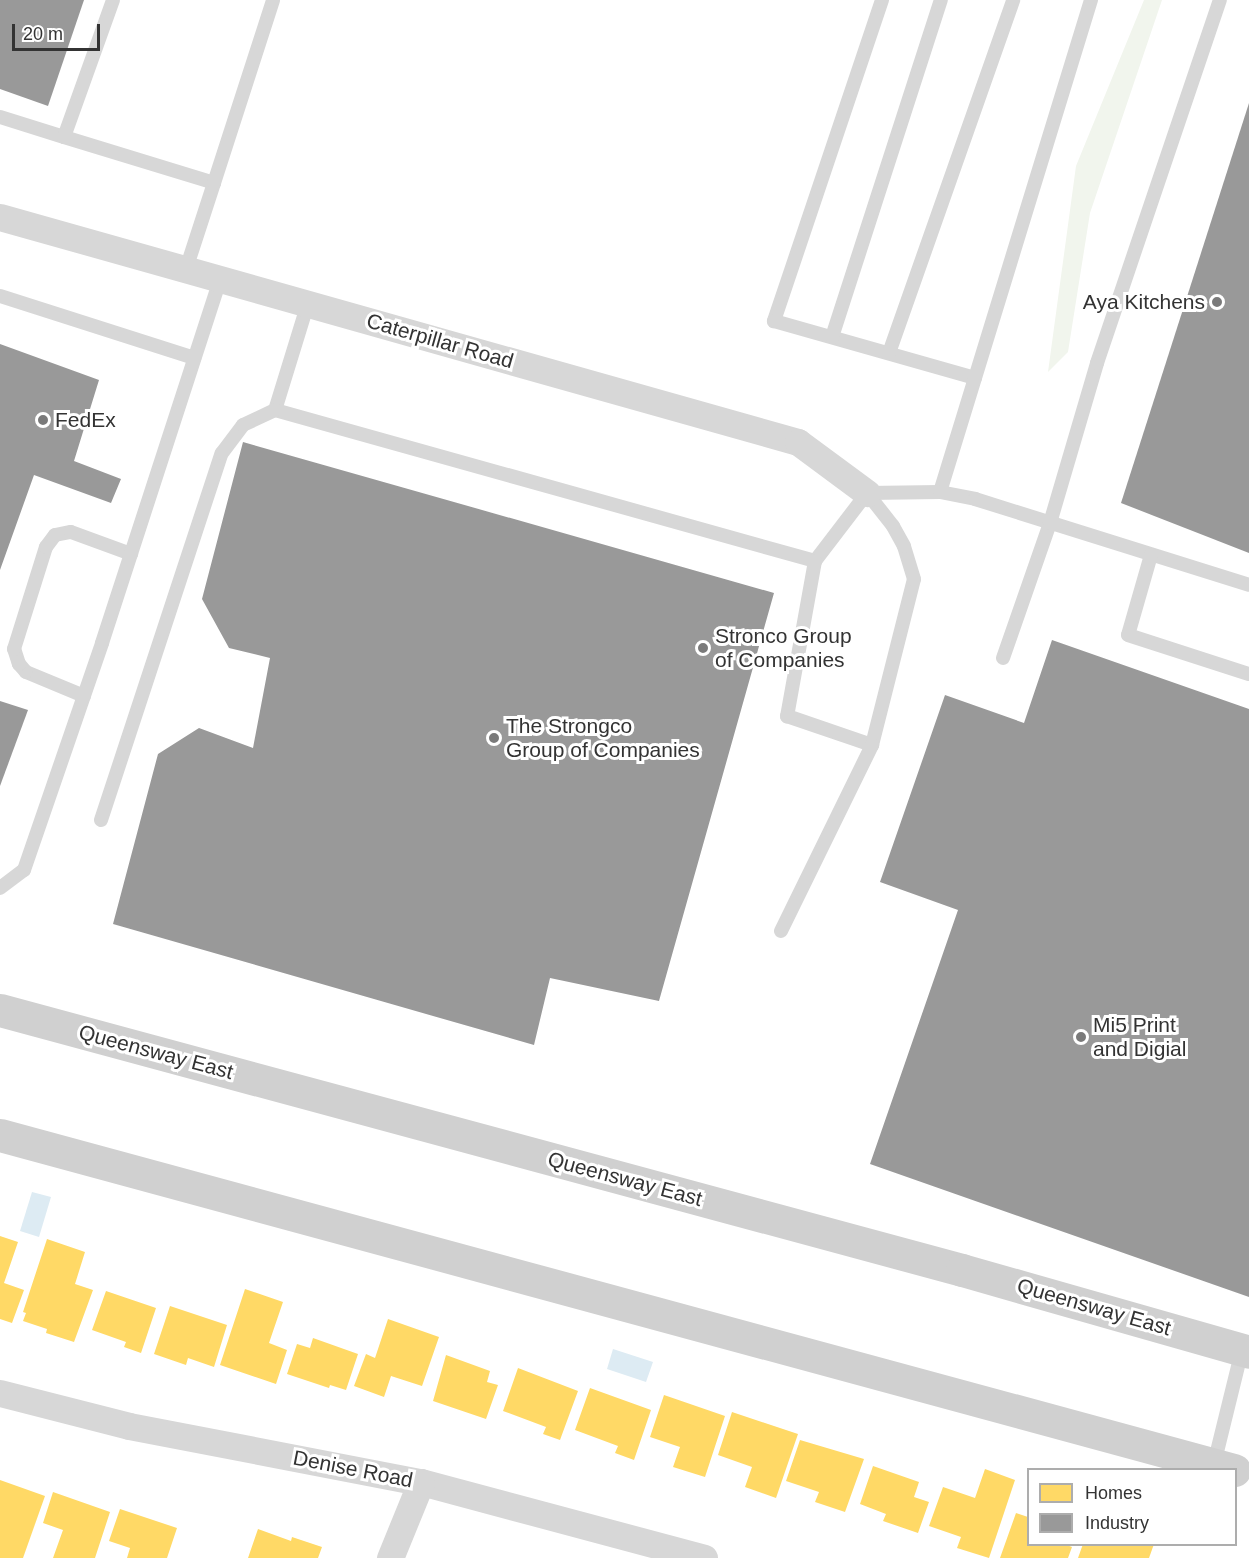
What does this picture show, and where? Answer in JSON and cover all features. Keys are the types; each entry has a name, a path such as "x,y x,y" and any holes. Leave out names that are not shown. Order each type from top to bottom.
{"main road":[{"name":"Queensway East","path":"0,1010 973,1273 1246,1351"},
{"path":"0,1135 1228,1468"}],"street":[{"name":"Caterpillar Road","path":"0,217 798,442 867,493"},
{"name":"Denise Road","path":"0,1393 129,1426 421,1482 704,1558"},
{"path":"390,1558 421,1482"}],"lane":[{"path":"64,137 113,0"},
{"path":"186,269 273,0"},
{"path":"882,0 774,321 975,378"},
{"path":"832,337 941,0"},
{"path":"889,353 1014,0"},
{"path":"940,492 1091,0"},
{"path":"1003,658 1050,523 1097,363 1220,0"},
{"path":"0,117 214,183"},
{"path":"0,888 24,870 84,696 220,279"},
{"path":"0,296 195,358"},
{"path":"275,410 308,303"},
{"path":"101,820 222,453 243,425 275,410 815,561"},
{"path":"867,493 940,492 975,499 1249,585"},
{"path":"867,493 815,561 788,716 872,745"},
{"path":"781,931 872,745 914,579 904,546 893,526 867,493"},
{"path":"84,696 26,672 19,664 14,649 46,547 55,535 71,532 131,554"},
{"path":"1151,555 1128,635 1249,674"},
{"path":"1228,1468 1246,1351"}],"shaded area":[{"path":"1144,0 1162,0 1090,213 1068,352 1048,372 1076,166"},
{"path":"32,1192 51,1197 39,1237 20,1231"},
{"path":"613,1349 653,1362 646,1382 607,1369"}],"building: Homes":[{"path":"0,1236 18,1242 4,1283 24,1290 12,1323 0,1319"},
{"path":"47,1239 85,1252 75,1284 93,1290 74,1342 46,1333 47,1329 23,1321 26,1313 23,1312"},
{"path":"245,1289 283,1302 269,1343 287,1350 276,1384 220,1365"},
{"path":"106,1291 156,1308 141,1353 124,1347 126,1342 92,1330"},
{"path":"170,1306 227,1325 214,1367 188,1358 186,1365 154,1354"},
{"path":"388,1319 439,1337 422,1386 391,1376 384,1397 354,1386 366,1354 375,1358"},
{"path":"313,1338 358,1354 346,1390 330,1385 329,1388 287,1374 297,1344 310,1348"},
{"path":"446,1355 490,1371 487,1382 498,1385 486,1419 433,1401"},
{"path":"518,1368 578,1391 560,1440 543,1434 546,1427 503,1411"},
{"path":"590,1388 651,1410 634,1460 615,1453 618,1446 575,1430"},
{"path":"664,1395 725,1416 705,1477 673,1467 680,1447 650,1437"},
{"path":"732,1412 798,1434 776,1498 745,1487 752,1467 718,1455"},
{"path":"800,1440 864,1459 845,1512 815,1502 819,1492 786,1481"},
{"path":"873,1466 919,1482 914,1497 929,1502 918,1533 883,1521 886,1514 860,1504"},
{"path":"985,1469 1015,1480 989,1558 957,1548 961,1537 929,1526 943,1487 975,1498"},
{"path":"0,1480 45,1496 23,1558 0,1558"},
{"path":"53,1492 110,1512 95,1558 53,1558 63,1530 43,1523"},
{"path":"120,1509 177,1528 167,1558 127,1558 130,1548 109,1541"},
{"path":"1016,1513 1027,1517 1027,1546 1072,1547 1068,1558 1000,1558"},
{"path":"258,1529 291,1541 292,1537 322,1547 318,1558 248,1558"},
{"path":"1082,1546 1153,1546 1149,1558 1078,1558"}],"building: Industry":[{"path":"0,0 84,0 48,106 0,89"},
{"name":"Aya Kitchens","path":"1249,103 1249,553 1121,503"},
{"name":"FedEx","path":"0,344 99,380 74,461 121,479 111,503 34,475 0,570"},
{"name":"The Strongco Group of Companies","path":"243,442 774,593 659,1001 550,978 534,1045 113,924 158,754 199,728 253,748 270,658 229,648 202,599"},
{"name":"Mi5 Print and Digial","path":"1052,640 1249,709 1249,1297 870,1164 958,910 880,882 945,695 1024,723"},
{"path":"0,701 28,710 0,786"}],"place":[{"name":"Aya Kitchens","path":"1217,302"},
{"name":"FedEx","path":"43,420"},
{"name":"Stronco Group of Companies","path":"703,648"},
{"name":"The Strongco Group of Companies","path":"494,738"},
{"name":"Mi5 Print and Digial","path":"1081,1037"}]}
